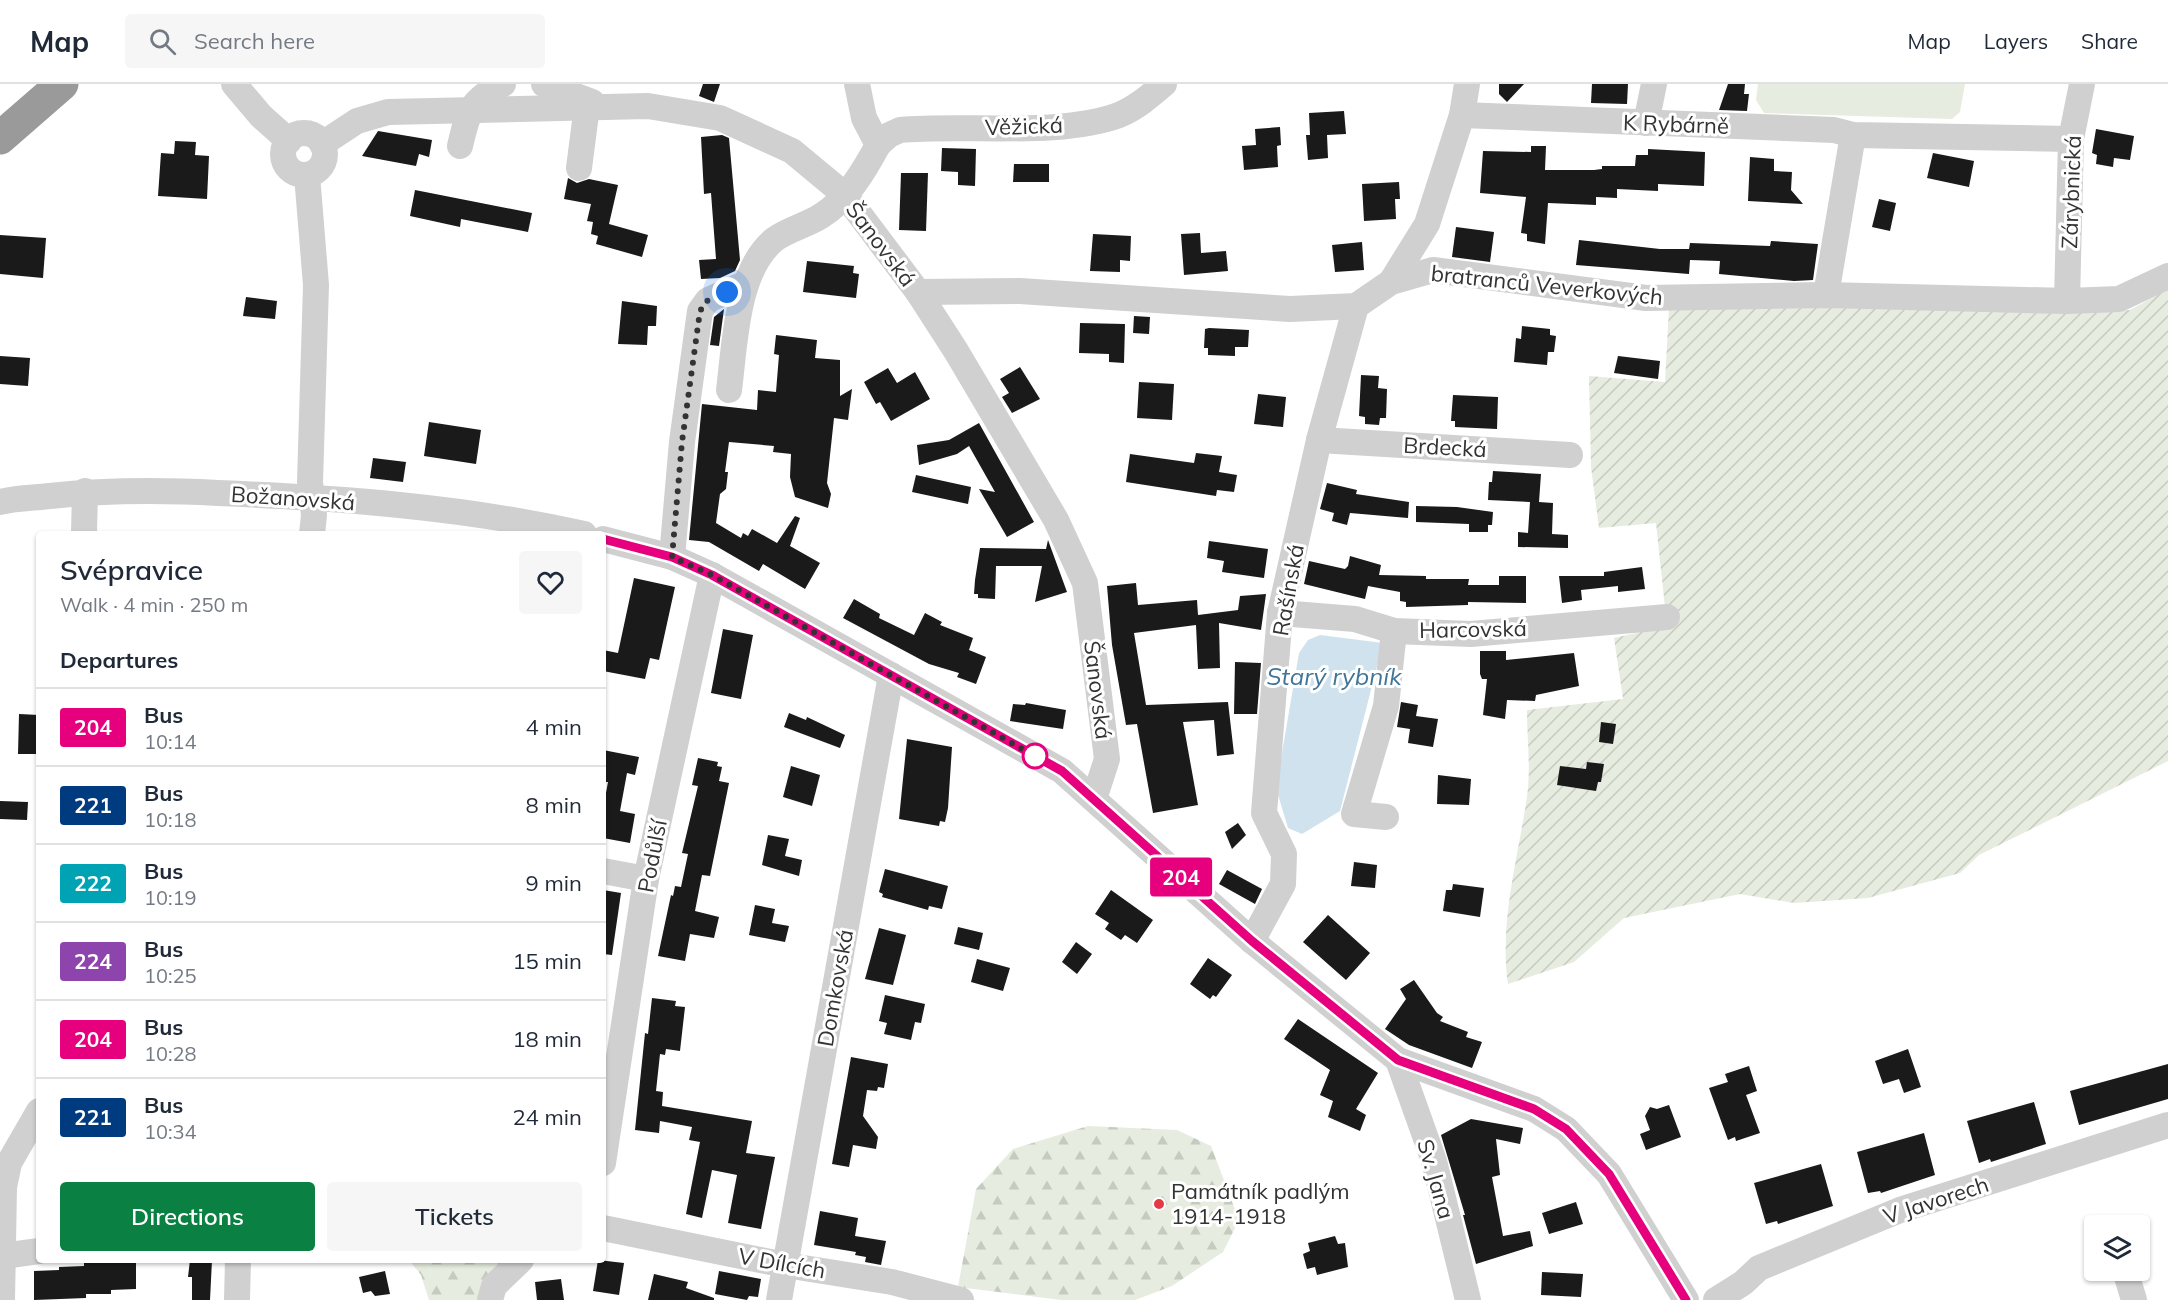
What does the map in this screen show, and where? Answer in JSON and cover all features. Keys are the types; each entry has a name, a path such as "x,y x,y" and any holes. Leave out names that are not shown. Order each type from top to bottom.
{"highway":[{"path":"0,138 62,84"}],"street":[{"path":"234,84 261,116 289,141"},
{"path":"460,146 468,110 474,102 503,84"},
{"path":"544,84 594,106 579,168"},
{"path":"729,390 739,313 746,283 762,254 775,239 821,216 845,195 867,165 878,145 864,118 856,84"},
{"name":"Věžická","path":"878,145 889,135 900,130 1064,126 1099,121 1136,107 1164,84"},
{"path":"1391,282 1427,224 1462,115 1467,84"},
{"path":"1646,123 1654,84"},
{"name":"Zárybnická","path":"2067,301 2071,139 2082,84"},
{"name":"Šanovská","path":"322,144 357,121 388,112 648,106 720,118 792,151 845,195 918,292 1056,520 1085,583 1107,759 1094,799"},
{"name":"K Rybárně","path":"1462,115 1834,130 1853,135 2071,139"},
{"path":"304,134 316,138 322,144 325,157 322,166 307,175 293,172 286,164 284,150 289,141 304,134"},
{"path":"1826,295 1853,135"},
{"path":"307,175 316,285 310,482 314,515 312,531"},
{"name":"bratranců Veverkových","path":"1356,306 1391,282 1433,270 1646,298 1826,295 2067,301 2119,299 2168,276"},
{"path":"672,557 682,442 700,311 708,300 746,283"},
{"path":"918,292 1020,291 1290,309 1356,306"},
{"name":"Rašínská","path":"1252,941 1283,884 1284,854 1264,813 1280,613 1319,440 1356,306"},
{"name":"Brdecká","path":"1319,440 1570,455"},
{"name":"Božanovská","path":"0,502 85,492 137,489 312,498 442,509 526,521 571,531"},
{"path":"84,531 85,492"},
{"path":"606,540 672,557 712,575 1062,771 1252,941 1398,1060 1534,1109 1566,1129 1609,1174 1686,1300"},
{"name":"Podůlší","path":"606,1134 646,879 712,575"},
{"name":"Harcovská","path":"1280,613 1356,619 1394,631 1471,634 1666,616"},
{"path":"1386,817 1354,814 1386,706 1394,631"},
{"name":"Domkovská","path":"779,1300 891,675"},
{"path":"606,872 646,879"},
{"name":"Sv. Jana","path":"1398,1060 1434,1161 1468,1300"},
{"path":"2,1300 4,1187 9,1163 36,1116"},
{"name":"V Javorech","path":"1716,1300 1743,1283 1759,1268 1900,1210 2168,1125"},
{"name":"V Dílcích","path":"606,1228 785,1265 892,1282 961,1300"},
{"path":"3,1256 36,1251"},
{"path":"237,1300 238,1263"},
{"path":"490,1300 494,1286 518,1263"},
{"path":"2128,1281 2134,1300"}],"green space":[{"path":"1758,84 1965,84 1960,112 1952,119 1764,113 1756,100"},
{"path":"2168,289 2168,761 1979,855 1960,873 1868,898 1794,903 1740,894 1624,918 1574,962 1508,984 1506,937 1508,914 1528,786 1527,710 1623,699 1614,638 1667,626 1656,523 1599,528 1591,467 1589,376 1665,382 1669,309 1935,307 2130,310"},
{"path":"1088,1126 1177,1130 1211,1146 1239,1220 1223,1252 1172,1286 1135,1300 1061,1300 958,1287 976,1189 1013,1149"},
{"path":"411,1263 505,1263 478,1300 429,1300 421,1275"}],"water":[{"name":"Starý rybník","path":"1320,635 1383,643 1340,811 1302,834 1288,828 1276,788 1299,653 1308,640"}],"building":[{"path":"703,84 720,84 714,102 699,96"},
{"path":"1499,84 1524,84 1507,102 1499,94"},
{"path":"1592,84 1628,84 1627,104 1591,103"},
{"path":"1728,84 1745,84 1744,94 1749,94 1747,111 1719,110"},
{"path":"1344,111 1346,134 1327,135 1328,158 1308,160 1306,135 1310,135 1309,113"},
{"path":"1280,127 1281,145 1277,146 1278,167 1244,170 1242,146 1256,145 1255,129"},
{"path":"2096,129 2134,136 2130,160 2114,158 2113,167 2096,164 2097,155 2092,153"},
{"path":"378,131 432,140 429,157 419,154 416,166 362,156"},
{"path":"722,135 729,138 740,260 735,271 720,278 701,279 699,260 716,259 711,193 704,194 701,137"},
{"path":"175,141 196,142 195,155 209,156 207,199 158,196 161,153 174,154"},
{"path":"1531,146 1546,146 1545,170 1594,170 1602,169 1602,166 1635,166 1636,155 1648,155 1648,149 1705,152 1704,186 1658,184 1658,191 1617,189 1617,198 1596,197 1596,205 1548,203 1545,244 1527,241 1527,234 1521,233 1526,197 1480,193 1483,151 1531,152"},
{"path":"942,148 976,149 975,186 958,185 958,172 941,171"},
{"path":"1933,153 1974,161 1969,187 1927,178"},
{"path":"1750,157 1774,159 1774,171 1792,172 1791,190 1803,204 1748,201"},
{"path":"1014,164 1049,164 1049,182 1013,182"},
{"path":"901,173 928,173 926,231 899,230"},
{"path":"568,178 577,183 589,179 618,185 609,224 648,235 642,257 596,244 598,236 591,234 593,222 587,221 591,204 564,199"},
{"path":"1399,182 1400,199 1395,199 1396,219 1364,221 1362,184"},
{"path":"415,190 532,213 528,232 461,219 460,227 410,216"},
{"path":"1879,199 1896,203 1890,231 1872,227"},
{"path":"1456,227 1494,232 1490,262 1452,257"},
{"path":"1200,233 1201,253 1226,251 1228,271 1184,275 1181,234"},
{"path":"1093,234 1131,236 1130,261 1120,260 1120,272 1090,271"},
{"path":"0,235 46,238 43,278 0,274"},
{"path":"1579,240 1660,249 1689,249 1690,243 1770,246 1771,241 1818,244 1813,280 1794,281 1719,274 1720,261 1690,260 1689,274 1576,265"},
{"path":"1362,242 1364,270 1335,272 1332,245"},
{"path":"807,261 854,266 853,273 859,274 856,298 803,292"},
{"path":"246,297 277,301 275,319 243,316"},
{"path":"622,301 657,306 656,326 648,326 647,345 618,344"},
{"path":"724,309 719,346 710,345 714,317"},
{"path":"1134,316 1150,317 1149,334 1133,333"},
{"path":"1080,323 1125,324 1124,363 1109,362 1109,354 1079,353"},
{"path":"1522,326 1550,329 1550,335 1556,336 1554,352 1548,352 1547,365 1514,362 1516,338 1521,339"},
{"path":"1205,329 1249,330 1248,347 1235,347 1235,356 1208,355 1208,348 1204,348"},
{"path":"776,335 817,340 815,358 840,360 840,396 852,389 848,420 834,418 827,483 831,494 828,508 795,497 790,477 791,454 773,452 774,446 729,442 725,472 728,472 726,489 720,494 716,523 741,538 743,533 748,536 752,529 777,543 795,516 800,518 790,546 820,563 805,589 763,564 759,571 709,542 689,540 702,404 757,410 758,390 776,392 779,355 774,354"},
{"path":"0,356 30,358 28,386 0,384"},
{"path":"1618,356 1660,361 1658,379 1614,373"},
{"path":"1020,367 1040,399 1012,413 1002,397 1009,393 1000,379"},
{"path":"888,368 897,383 915,372 930,399 891,421 880,402 876,404 864,382"},
{"path":"1361,375 1379,376 1378,388 1387,389 1386,418 1380,418 1379,425 1365,424 1365,417 1359,416"},
{"path":"1139,382 1174,384 1172,420 1137,418"},
{"path":"1258,394 1286,397 1283,427 1254,424"},
{"path":"1453,395 1498,397 1497,429 1455,427 1455,421 1451,421"},
{"path":"429,422 481,430 476,464 424,456"},
{"path":"979,423 1034,522 1007,537 979,489 995,492 969,446 957,454 919,465 917,445 949,440"},
{"path":"1196,453 1222,456 1219,472 1237,475 1234,492 1217,490 1216,496 1126,482 1130,454 1194,463"},
{"path":"373,458 406,462 403,482 370,478"},
{"path":"1493,471 1541,474 1539,502 1553,503 1552,534 1568,535 1568,548 1518,547 1518,532 1528,533 1530,502 1488,500 1489,482 1492,482"},
{"path":"916,475 971,487 968,504 912,492"},
{"path":"1327,483 1357,490 1356,494 1409,502 1408,518 1350,513 1347,525 1332,521 1334,513 1320,509"},
{"path":"1416,506 1457,507 1493,512 1492,525 1488,525 1488,532 1469,532 1469,524 1416,522"},
{"path":"1048,540 1067,592 1035,602 1042,566 996,566 995,599 978,598 978,594 974,594 980,548 1046,549"},
{"path":"1209,541 1268,549 1264,578 1222,572 1224,561 1207,558"},
{"path":"1350,556 1381,565 1379,575 1426,576 1426,579 1469,579 1468,585 1499,585 1499,576 1526,576 1526,603 1468,602 1468,605 1406,607 1406,602 1400,601 1400,592 1368,586 1365,599 1304,584 1309,561 1345,569"},
{"path":"1642,567 1645,589 1618,592 1618,586 1581,590 1582,600 1562,603 1559,576 1604,576 1604,572"},
{"path":"634,578 675,587 659,660 650,658 645,679 606,672 606,651 618,653"},
{"path":"1136,583 1138,605 1197,600 1198,615 1238,610 1240,596 1266,594 1261,630 1219,623 1220,668 1198,669 1196,625 1134,633 1146,705 1228,702 1234,754 1217,756 1214,720 1183,722 1198,805 1153,813 1137,724 1126,725 1112,645 1107,586"},
{"path":"854,599 880,614 879,618 914,635 925,613 942,622 940,625 973,638 969,650 986,657 976,684 957,677 959,673 929,664 843,618"},
{"path":"723,629 753,635 741,699 711,693"},
{"path":"1480,651 1506,651 1506,660 1574,653 1579,686 1536,695 1535,701 1507,700 1505,719 1483,715 1487,679 1482,679 1480,674"},
{"path":"1235,662 1261,663 1257,714 1234,714"},
{"path":"1401,702 1418,705 1416,716 1438,719 1433,747 1408,743 1410,729 1397,727"},
{"path":"1026,703 1066,710 1063,729 1010,721 1013,704 1025,705"},
{"path":"789,713 806,720 807,717 845,735 840,748 784,727"},
{"path":"19,714 36,715 36,754 18,754"},
{"path":"1601,722 1616,724 1613,744 1599,742"},
{"path":"907,739 952,747 948,808 945,822 940,821 939,826 899,819"},
{"path":"606,751 639,757 635,775 627,773 620,811 635,814 630,843 606,839 608,782 606,782"},
{"path":"698,758 718,762 717,766 722,767 719,781 729,783 710,876 702,875 695,911 719,917 714,938 690,934 685,961 658,956 671,895 673,896 675,886 681,887 688,854 682,853 698,786 692,785"},
{"path":"1587,762 1604,764 1601,782 1598,782 1596,791 1557,785 1560,766 1586,769"},
{"path":"791,766 820,775 812,806 783,797"},
{"path":"1438,775 1471,779 1469,805 1437,804"},
{"path":"0,801 28,802 27,820 0,819"},
{"path":"1238,823 1246,835 1232,849 1225,832"},
{"path":"768,835 789,839 785,856 802,860 799,876 762,865"},
{"path":"1354,862 1377,865 1375,888 1351,886"},
{"path":"885,869 948,886 942,909 929,906 928,910 882,897 883,894 879,892"},
{"path":"1227,870 1262,889 1255,904 1219,884"},
{"path":"1453,884 1484,888 1480,917 1443,911 1446,890 1452,890"},
{"path":"606,890 621,893 612,955 606,954"},
{"path":"1111,890 1153,920 1137,943 1125,935 1121,940 1105,929 1109,923 1095,914"},
{"path":"755,905 775,909 772,923 789,926 785,942 749,935"},
{"path":"1328,915 1370,953 1346,980 1303,942"},
{"path":"958,927 983,933 979,950 954,944"},
{"path":"879,928 906,935 893,985 865,979"},
{"path":"1076,942 1092,954 1077,974 1062,962"},
{"path":"1208,958 1232,975 1216,997 1213,995 1210,999 1190,984"},
{"path":"977,959 1010,968 1003,991 971,982"},
{"path":"1414,980 1437,1013 1443,1017 1440,1021 1468,1032 1466,1037 1482,1042 1472,1068 1409,1045 1385,1029 1406,999 1400,989"},
{"path":"885,995 925,1004 921,1023 915,1022 911,1040 884,1034 887,1023 879,1021"},
{"path":"652,998 676,1001 675,1006 685,1007 680,1051 666,1049 665,1055 660,1054 656,1091 663,1092 662,1106 752,1121 746,1153 775,1157 761,1229 728,1223 737,1175 712,1170 702,1218 686,1214 700,1142 689,1140 692,1127 660,1121 659,1133 635,1130 645,1033 648,1034"},
{"path":"1298,1019 1378,1073 1356,1109 1366,1115 1360,1131 1328,1117 1333,1101 1320,1095 1330,1070 1284,1039"},
{"path":"1908,1049 1921,1087 1904,1093 1899,1079 1883,1084 1875,1061"},
{"path":"851,1057 888,1064 884,1088 878,1087 877,1091 867,1090 863,1116 878,1137 876,1149 853,1145 849,1167 832,1164"},
{"path":"2168,1064 2168,1099 2079,1125 2070,1091"},
{"path":"1749,1066 1757,1091 1746,1095 1760,1133 1736,1141 1735,1137 1728,1140 1709,1088 1728,1082 1725,1074"},
{"path":"2034,1102 2046,1144 1991,1162 1990,1159 1979,1163 1967,1121"},
{"path":"1669,1105 1681,1137 1646,1150 1640,1134 1650,1130 1645,1116 1650,1107 1657,1109"},
{"path":"1471,1119 1523,1128 1520,1144 1496,1139 1500,1175 1492,1177 1503,1236 1530,1231 1533,1246 1476,1264 1463,1215 1465,1215 1441,1135"},
{"path":"1924,1133 1935,1175 1881,1193 1880,1191 1868,1193 1857,1152"},
{"path":"1821,1164 1833,1206 1778,1224 1777,1221 1766,1224 1754,1183"},
{"path":"1576,1202 1583,1224 1549,1234 1542,1213"},
{"path":"820,1211 858,1218 855,1236 886,1241 881,1265 865,1262 866,1257 855,1255 856,1252 814,1245"},
{"path":"1335,1236 1338,1244 1345,1243 1348,1267 1317,1275 1315,1267 1307,1269 1303,1254 1310,1251 1308,1243"},
{"path":"606,1261 624,1263 619,1295 593,1291 598,1263 606,1263"},
{"path":"84,1263 136,1263 136,1289 111,1290 111,1294 86,1294 86,1298 34,1300 34,1271 84,1266"},
{"path":"190,1263 212,1263 210,1300 192,1300 192,1277 188,1277"},
{"path":"385,1271 390,1294 375,1296 371,1291 363,1293 359,1277"},
{"path":"719,1271 761,1279 758,1297 749,1296 747,1300 715,1294"},
{"path":"1542,1272 1583,1274 1581,1297 1541,1295"},
{"path":"654,1274 688,1282 686,1288 714,1298 714,1300 648,1300"},
{"path":"561,1279 564,1300 537,1300 535,1282"}],"bus line":[{"name":"204","path":"606,540 672,557 712,575 1062,771 1252,941 1398,1060 1534,1109 1566,1129 1609,1174 1686,1300"}],"place":[{"name":"Památník padlým 1914-1918","path":"1159,1204"}],"route":[{"path":"727,292 708,300 700,311 682,442 672,557 712,575 1042,760 1035,756"}]}
